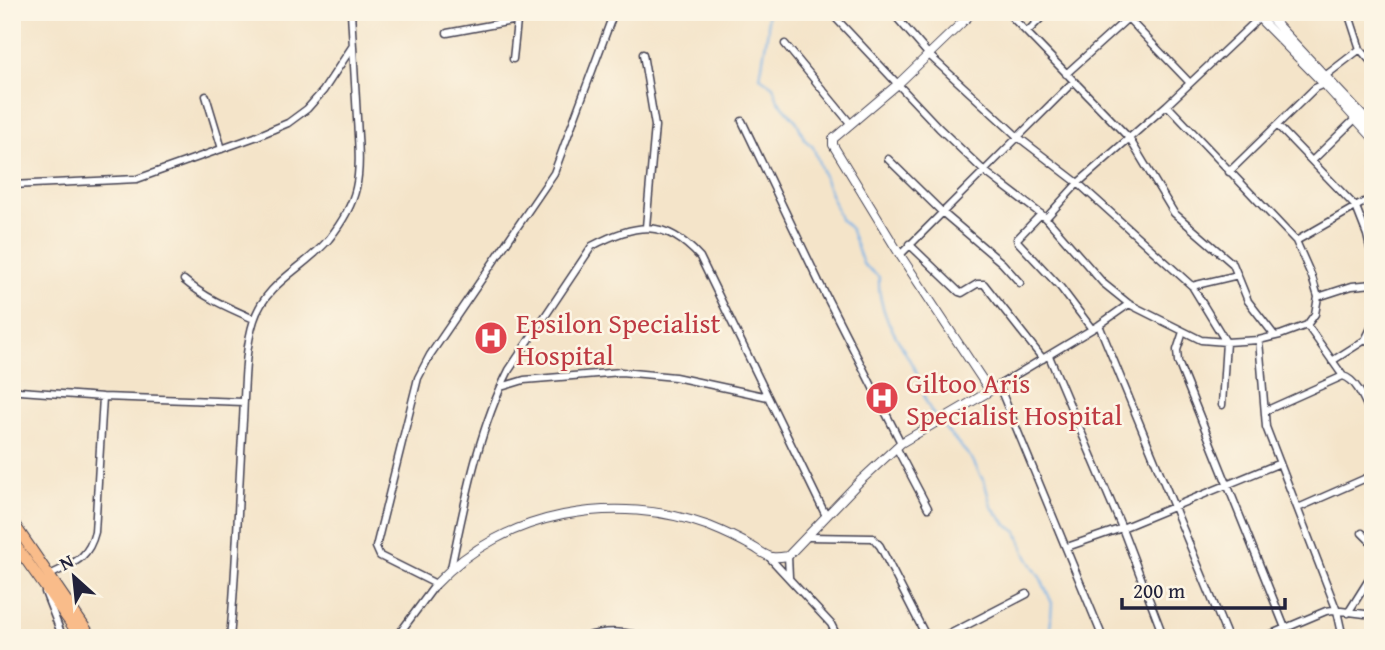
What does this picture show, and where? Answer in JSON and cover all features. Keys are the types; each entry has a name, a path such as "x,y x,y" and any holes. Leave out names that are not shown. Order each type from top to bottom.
{"main road":[{"path":"12,521 81,638"},
{"path":"12,540 92,638"}],"street":[{"path":"230,638 237,567 248,345 254,319 262,301 276,284 327,241 345,216 356,188 358,146 351,12"},
{"path":"513,59 518,12"},
{"path":"436,584 376,552 418,378 430,355 554,173 614,12"},
{"path":"830,12 983,170 1043,216 1103,283 1129,304 1201,340 1259,340 1307,325 1315,314 1318,298 1312,276 1296,241 1167,105"},
{"path":"892,12 929,55 1018,137 1078,183 1192,286 1226,342 1222,405"},
{"path":"973,12 898,84 833,139 833,145 900,255 990,391"},
{"path":"1007,12 1129,138 1174,213 1233,264 1248,301 1275,337"},
{"path":"1027,32 1047,12"},
{"path":"1122,12 1190,83"},
{"path":"1348,12 1360,49 1373,64"},
{"path":"1228,638 1175,506 1096,327 1017,239 1167,105 1259,14 1373,127"},
{"path":"1066,74 1128,18"},
{"path":"447,33 518,20"},
{"path":"785,44 850,123"},
{"path":"12,185 137,179 288,123 307,109 323,91 353,45"},
{"path":"1229,172 1315,88 1360,49"},
{"path":"643,54 655,126 646,227"},
{"path":"1324,80 1373,138"},
{"path":"900,255 1073,82"},
{"path":"206,96 222,149"},
{"path":"1312,162 1355,119"},
{"path":"742,121 928,508"},
{"path":"1277,125 1356,207 1367,234 1373,261"},
{"path":"888,159 942,212 1002,263 1020,283"},
{"path":"1296,241 1373,197"},
{"path":"451,568 469,483 500,387 509,370 592,246 607,238 646,227 662,230 685,241 700,257 826,516"},
{"path":"909,244 959,292 962,293 977,284 984,284 1046,357 1122,528 1164,638"},
{"path":"1192,286 1238,275"},
{"path":"184,280 197,292 254,319"},
{"path":"1318,298 1352,286 1373,284"},
{"path":"769,557 788,556 898,445 1096,327 1129,304"},
{"path":"1332,361 1366,340 1373,324"},
{"path":"1307,325 1343,376 1354,383 1371,410 1373,419"},
{"path":"1183,332 1177,350 1178,362 1287,638"},
{"path":"1259,340 1266,427 1337,611 1343,638"},
{"path":"509,370 524,380"},
{"path":"500,387 524,380 621,372 674,377 768,397"},
{"path":"1265,411 1343,376"},
{"path":"999,386 1103,638"},
{"path":"12,388 20,391 103,397 244,402"},
{"path":"63,638 45,580 82,558 92,546 103,397"},
{"path":"1067,547 1122,528 1280,463"},
{"path":"1298,508 1373,475"},
{"path":"396,638 451,568 484,546 519,528 557,515 597,509 638,510 681,516 723,532 769,557 831,624 838,638"},
{"path":"817,526 830,537"},
{"path":"1362,533 1373,544"},
{"path":"808,537 873,538 880,546 927,638"},
{"path":"788,556 789,577"},
{"path":"1348,613 1373,573"},
{"path":"942,638 1027,594"},
{"path":"1262,638 1326,611 1373,615"},
{"path":"583,638 597,632 629,632 652,638"}],"waterway":[{"path":"767,12 768,29 760,77 773,86 778,100 797,122 805,140 813,147 840,219 850,228 863,264 879,277 879,291 886,316 937,419"},
{"path":"940,423 972,459 985,484 991,506 1006,524 1017,532 1027,557 1041,579 1052,603 1050,632 1044,638"}],"place":[{"name":"Epsilon Specialist Hospital","path":"491,338"},
{"name":"Giltoo Aris Specialist Hospital","path":"882,398"}]}
